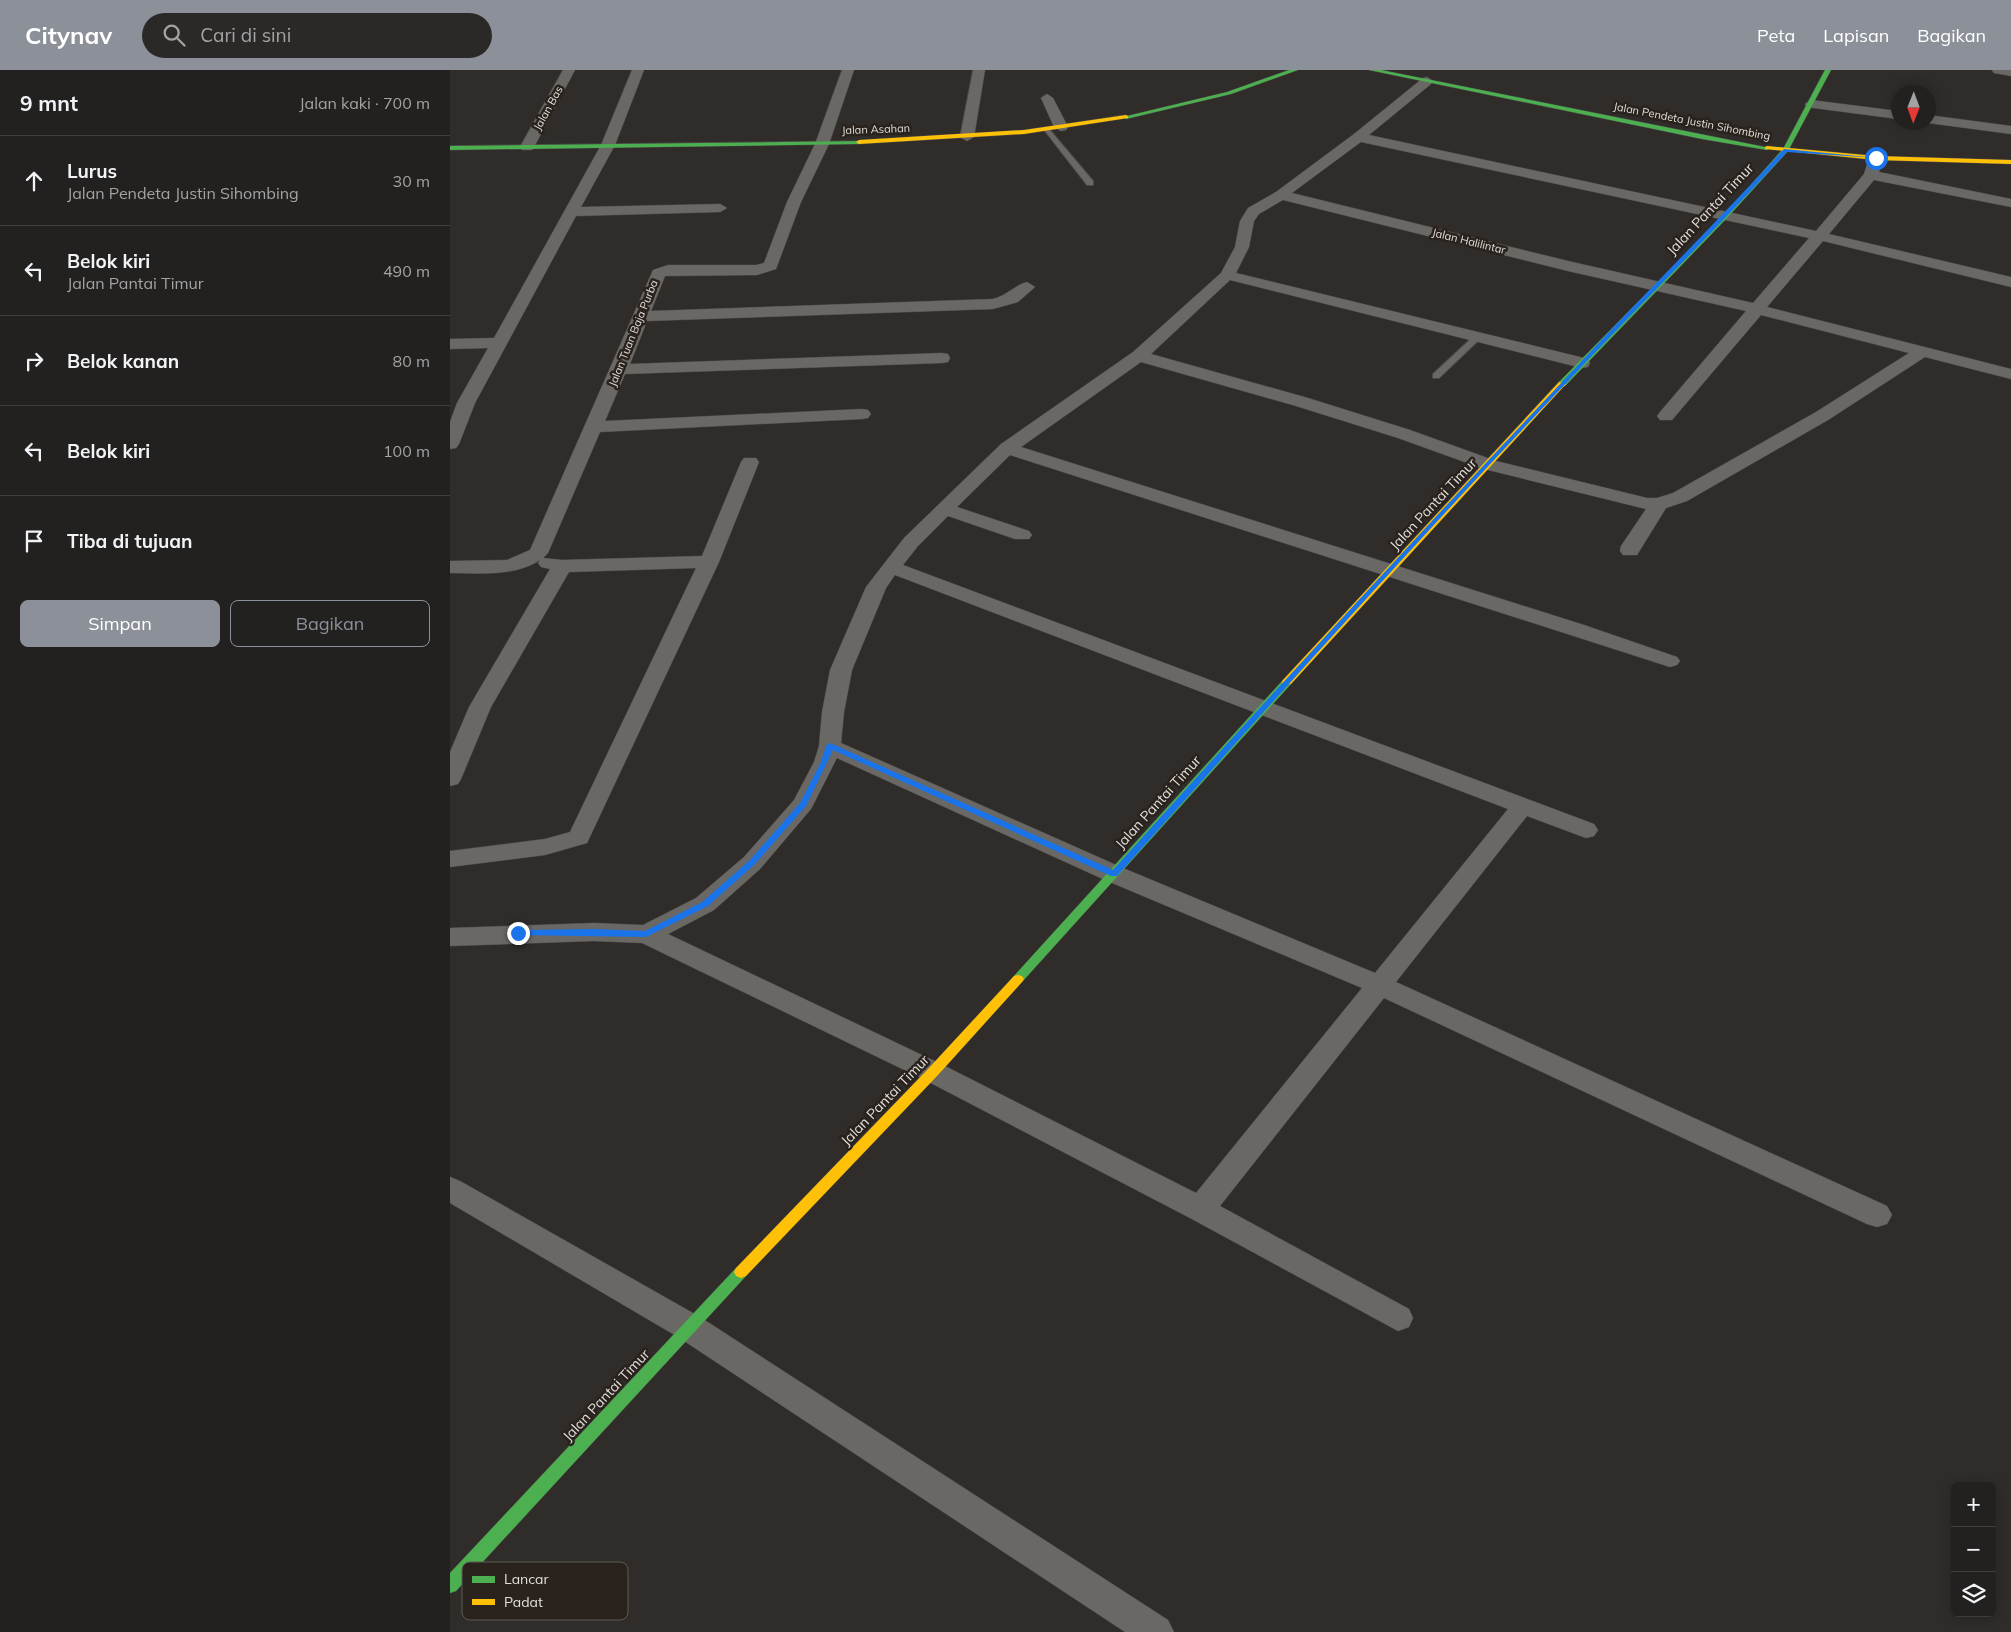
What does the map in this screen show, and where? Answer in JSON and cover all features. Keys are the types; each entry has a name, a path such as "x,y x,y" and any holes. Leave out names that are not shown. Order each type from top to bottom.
{"street":[{"name":"Jalan Bas","path":"527,147 569,70"},
{"path":"450,444 458,403 500,343 608,146 638,70"},
{"path":"822,144 848,70"},
{"path":"968,137 979,70"},
{"name":"Jalan Asahan","path":"450,148 822,144 968,137 1048,130 1132,115 1224,94 1295,70"},
{"name":"Jalan Pendeta Justin Sihombing","path":"1372,70 1702,137 1786,150 1876,158 2011,162"},
{"name":"Jalan Pantai Timur","path":"471,1562 689,1327 933,1072 1263,708 1490,465 1582,363 1725,217 1786,150 1828,70"},
{"path":"1998,70 2011,72"},
{"path":"646,934 705,904 752,863 803,804 825,762 830,746 833,712 841,670 876,587 910,542 1007,448 1139,356 1227,275 1242,247 1249,216 1281,195 1359,137 1427,81"},
{"path":"1047,98 1061,127"},
{"path":"1811,104 1891,114"},
{"path":"1936,120 2011,130"},
{"path":"1359,137 1820,236 2011,282"},
{"name":"Jalan Tuan Baja Purba","path":"529,560 538,553 642,316 657,275 661,271 757,270 771,266 794,202 822,144"},
{"path":"1666,416 1871,175 1876,158"},
{"path":"1871,175 2011,203"},
{"name":"Jalan Halilintar","path":"1281,195 1657,286 1757,308 2011,374"},
{"path":"571,212 720,208"},
{"path":"1227,275 1582,363"},
{"path":"642,316 993,304 1012,299 1027,287"},
{"path":"450,344 500,343"},
{"path":"1139,356 1302,402 1404,434 1490,465 1635,503 1659,504 1680,497 1814,420 1922,352"},
{"path":"619,369 942,358"},
{"path":"592,427 862,414"},
{"path":"1007,448 1390,572 1577,629 1670,661"},
{"path":"450,858 545,847 578,838 710,562 750,462"},
{"path":"1630,551 1631,546 1659,504"},
{"path":"945,509 1022,535"},
{"path":"450,567 516,565 529,560 562,566 710,562"},
{"path":"450,779 480,707 562,566"},
{"path":"891,567 1586,830"},
{"path":"830,746 1114,874 1379,985 1877,1215"},
{"path":"1200,1209 1523,806"},
{"path":"450,937 594,932 646,934 933,1072 1200,1209 1398,1318"},
{"path":"450,1189 689,1327 1156,1632"},
{"name":"Jalan Pantai Timur","path":"450,1585 462,1572"}],"lane":[{"path":"1048,130 1090,183"},
{"path":"1436,376 1479,336"}],"traffic: fast":[{"path":"1126,117 1229,93 1295,70"},
{"path":"1372,70 1702,137 1767,148"},
{"path":"1562,384 1725,217 1786,150 1828,70"},
{"path":"450,148 859,142"},
{"path":"1018,979 1287,682"},
{"path":"471,1562 741,1272"},
{"path":"450,1585 462,1572"}],"traffic: slow":[{"path":"859,142 1024,132 1126,117"},
{"path":"1767,148 1876,158 2011,162"},
{"path":"1287,682 1562,384"},
{"path":"741,1272 933,1072 1018,979"}],"route":[{"path":"518,933 594,932 646,934 705,904 752,863 803,804 825,762 830,746 1114,874 1263,708 1490,465 1582,363 1725,217 1786,150 1876,158"}]}
